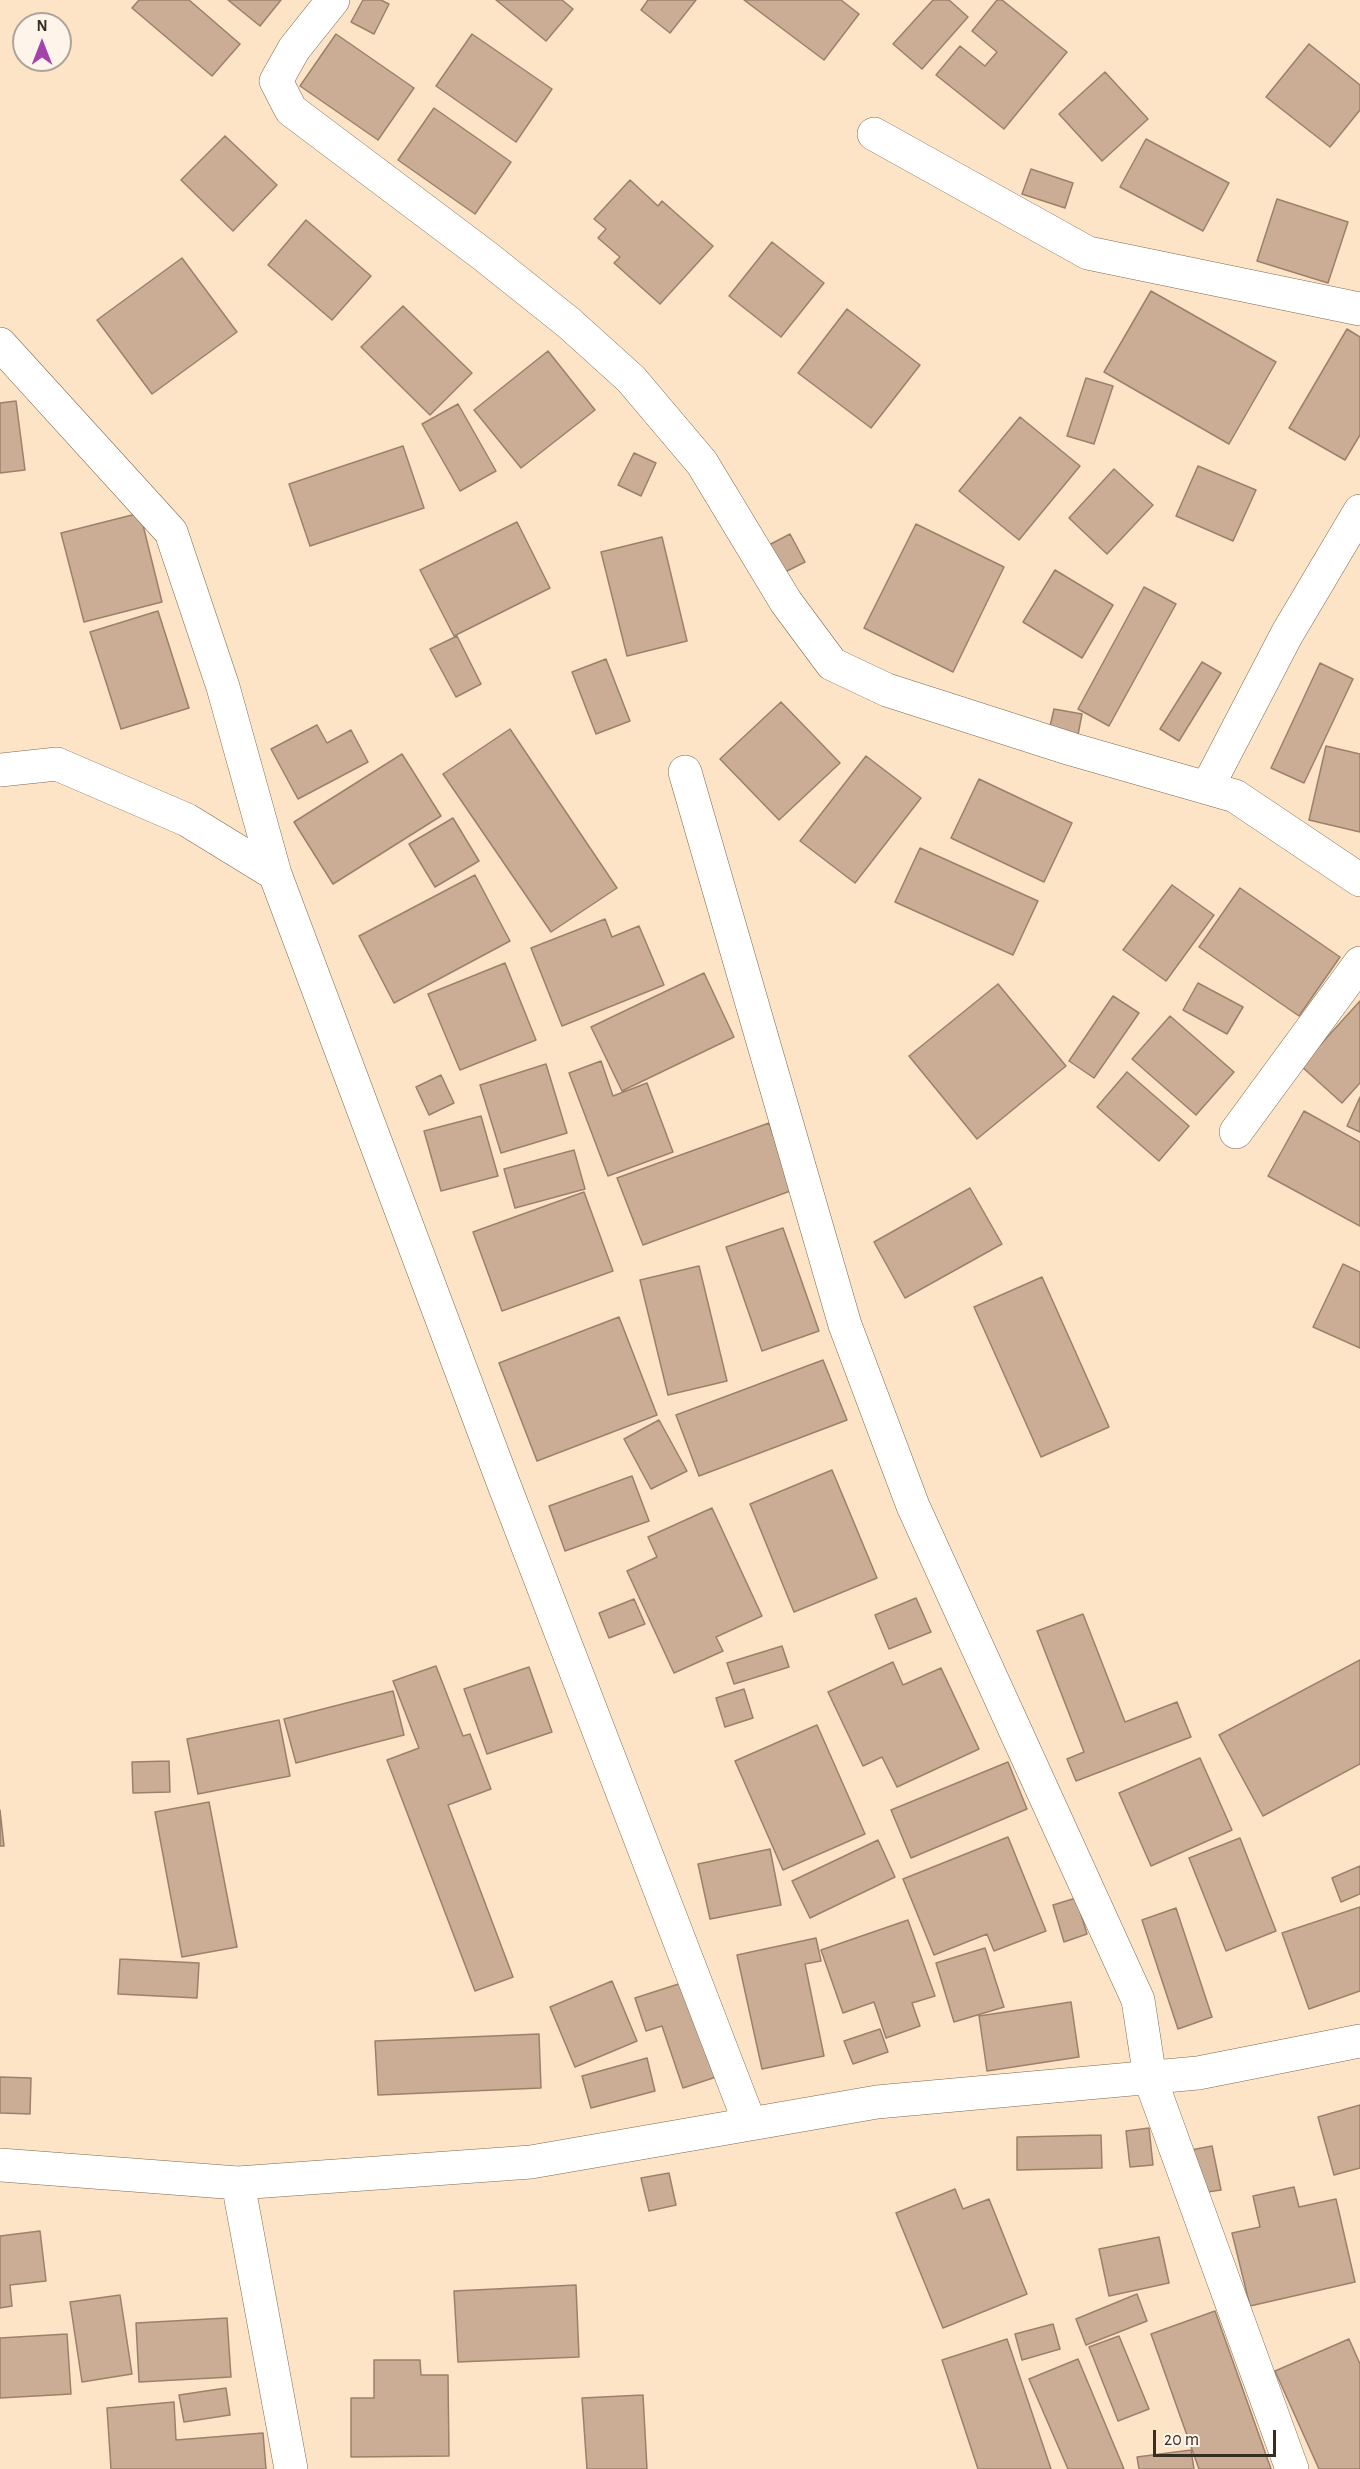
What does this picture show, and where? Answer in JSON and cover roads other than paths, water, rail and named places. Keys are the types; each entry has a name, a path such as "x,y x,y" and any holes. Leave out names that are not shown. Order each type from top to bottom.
{"street":[{"path":"333,0 294,49 276,81 291,110 485,256 569,323 631,379 702,463 786,602 832,664 887,690 1071,748 1208,786 1235,796 1360,880"},
{"path":"874,134 1088,253 1360,309"},
{"path":"0,344 171,532 223,687 275,874 507,1494 750,2124"},
{"path":"1208,786 1287,634 1360,511"},
{"path":"0,770 57,764 187,820 275,874"},
{"path":"685,772 845,1324 913,1506 1138,2000 1150,2078 1292,2469"},
{"path":"1236,1132 1360,963"},
{"path":"0,2164 238,2183 531,2162 877,2102 1197,2073 1360,2041"},
{"path":"238,2183 291,2469"}]}
